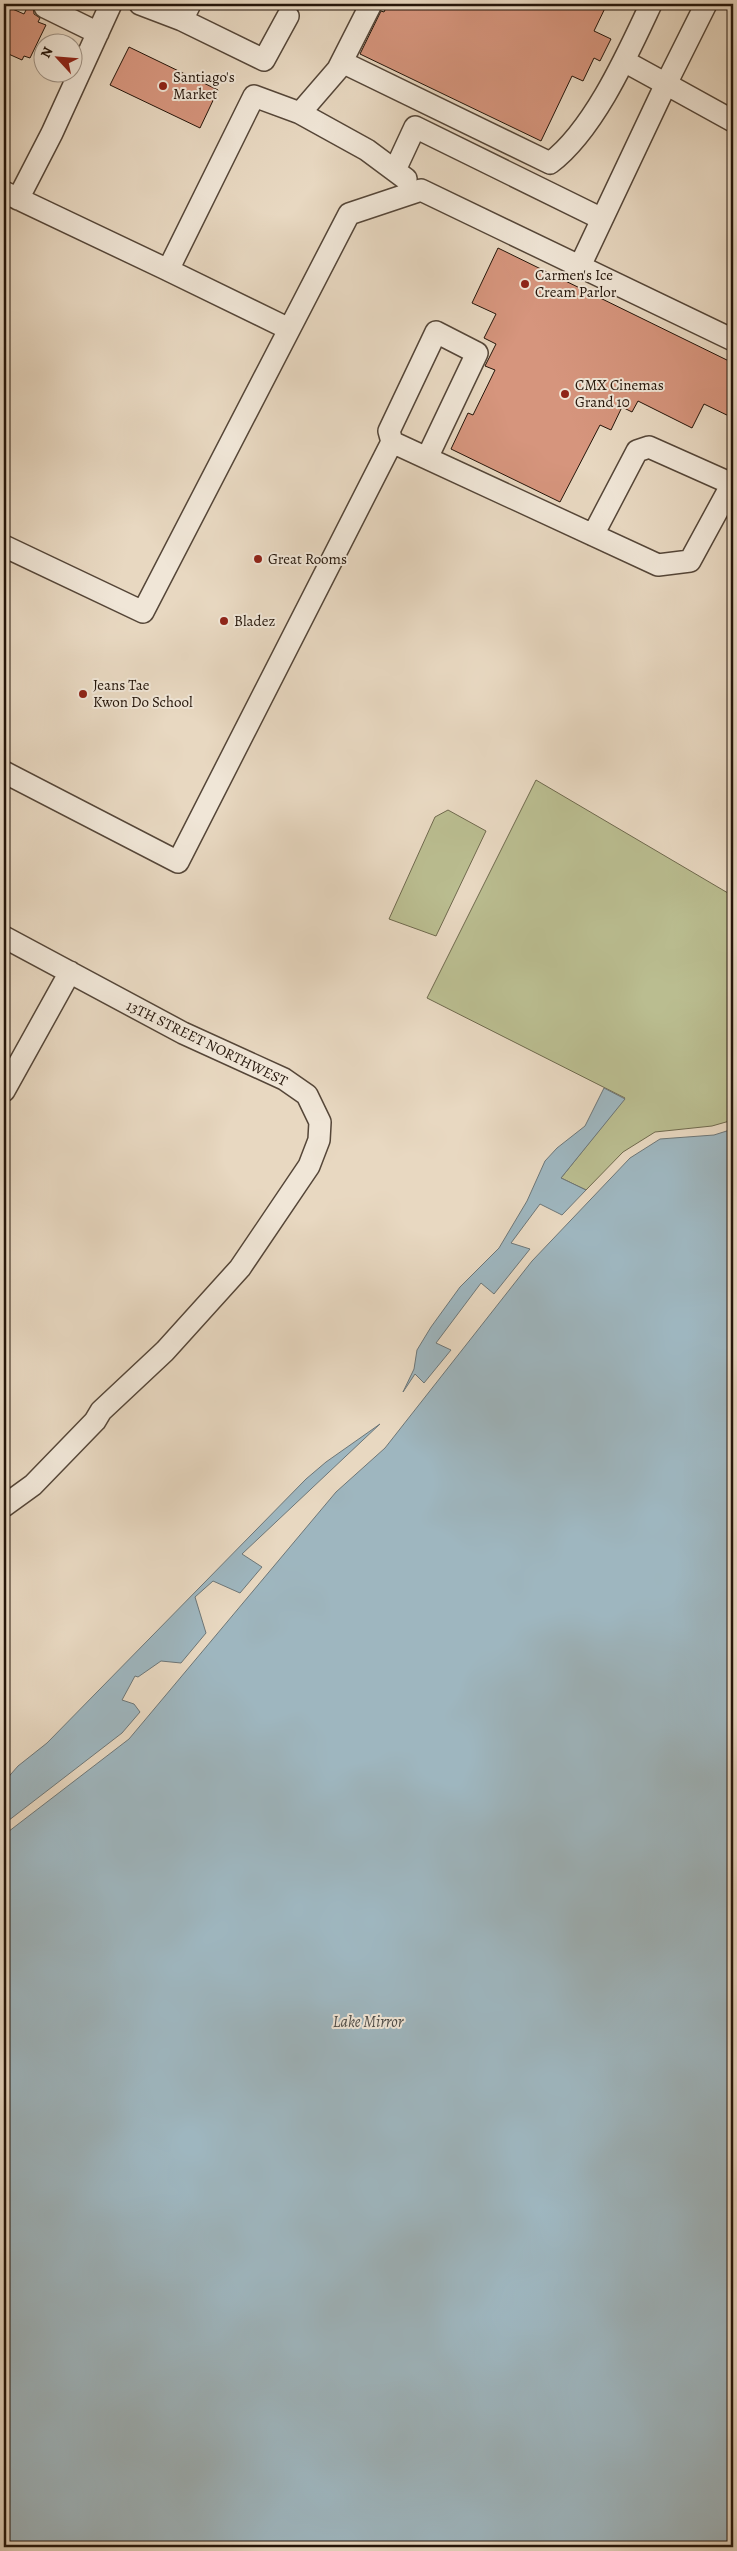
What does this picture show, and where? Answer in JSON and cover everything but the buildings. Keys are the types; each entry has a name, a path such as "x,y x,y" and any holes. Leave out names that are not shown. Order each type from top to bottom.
{"street":[{"path":"111,4 52,133 11,195 289,329"},
{"path":"140,4 186,12 264,60 288,16"},
{"path":"300,113 338,70 370,4"},
{"path":"342,62 550,163 566,151 614,81 651,4"},
{"path":"580,266 706,4"},
{"path":"45,7 98,33"},
{"path":"624,61 733,121"},
{"path":"168,270 254,96 300,113 367,150 421,190 733,340"},
{"path":"394,170 415,127 602,219"},
{"path":"4,546 143,612 349,214 421,190"},
{"path":"4,772 63,800 178,862 392,442 389,431 436,332 477,353 427,458"},
{"path":"392,442 427,458 593,535 658,565 690,561 733,483 648,447 637,451 593,535"},
{"name":"13TH STREET NORTHWEST","path":"4,937 174,1029 294,1085 307,1095 316,1111 320,1127 319,1140 309,1166 227,1283 164,1351 101,1412 95,1421 33,1485 4,1506"},
{"path":"4,1091 70,972"}],"green space":[{"path":"536,780 733,896 733,1120 712,1126 655,1132 623,1152 586,1190 561,1178 625,1098 427,998"},
{"path":"448,810 486,831 436,936 389,919 435,817"}],"water":[{"path":"604,1088 625,1099 561,1178 586,1190 562,1215 540,1204 511,1243 530,1249 494,1294 481,1283 436,1343 451,1350 424,1383 415,1374 403,1392 414,1369 417,1350 431,1327 460,1287 499,1248 527,1201 545,1161 557,1148 585,1126"},
{"name":"Lake Mirror","path":"733,1129 733,2547 4,2547 4,1835 129,1739 336,1492 385,1448 532,1261 630,1158 660,1139 714,1135"},
{"path":"380,1424 242,1554 262,1567 240,1593 213,1581 195,1597 206,1633 181,1663 161,1661 138,1677 135,1676 122,1700 134,1704 140,1712 122,1733 4,1824 4,1782 18,1766 47,1743 306,1479 326,1462"}],"place":[{"name":"Santiago's Market","path":"163,86"},
{"name":"Carmen's Ice Cream Parlor","path":"525,284"},
{"name":"CMX Cinemas Grand 10","path":"565,394"},
{"name":"Great Rooms","path":"258,559"},
{"name":"Bladez","path":"224,621"},
{"name":"Jeans Tae Kwon Do School","path":"83,694"}]}
